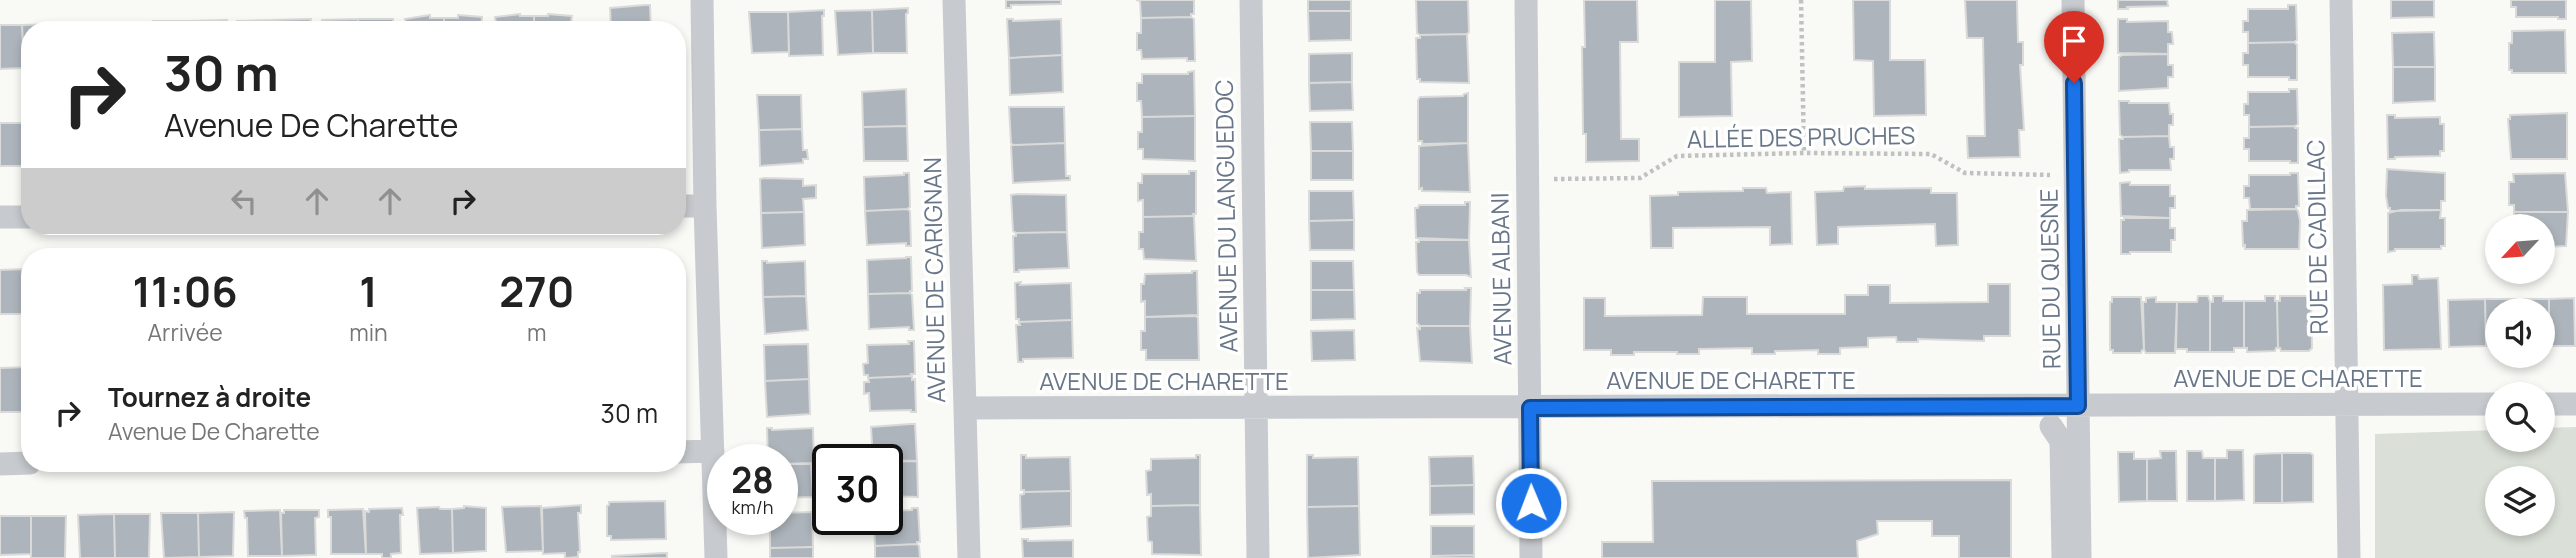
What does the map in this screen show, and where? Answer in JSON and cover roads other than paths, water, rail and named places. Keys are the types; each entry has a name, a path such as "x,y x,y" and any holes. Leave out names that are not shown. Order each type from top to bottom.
{"street":[{"path":"702,0 713,444"},
{"name":"AVENUE DE CARIGNAN","path":"954,0 968,558"},
{"name":"AVENUE DU LANGUEDOC","path":"1251,0 1258,558"},
{"name":"AVENUE ALBANI","path":"1525,0 1531,558"},
{"name":"RUE DU QUESNE","path":"2073,0 2080,558"},
{"name":"RUE DE CADILLAC","path":"2341,0 2349,558"},
{"path":"686,206 705,206"},
{"path":"0,217 21,217"},
{"name":"AVENUE DE CHARETTE","path":"965,408 2485,404"},
{"path":"2555,404 2576,404"},
{"path":"2051,426 2061,441 2063,558"},
{"path":"686,452 707,451"},
{"path":"0,464 21,463"},
{"path":"715,535 716,558"}]}
